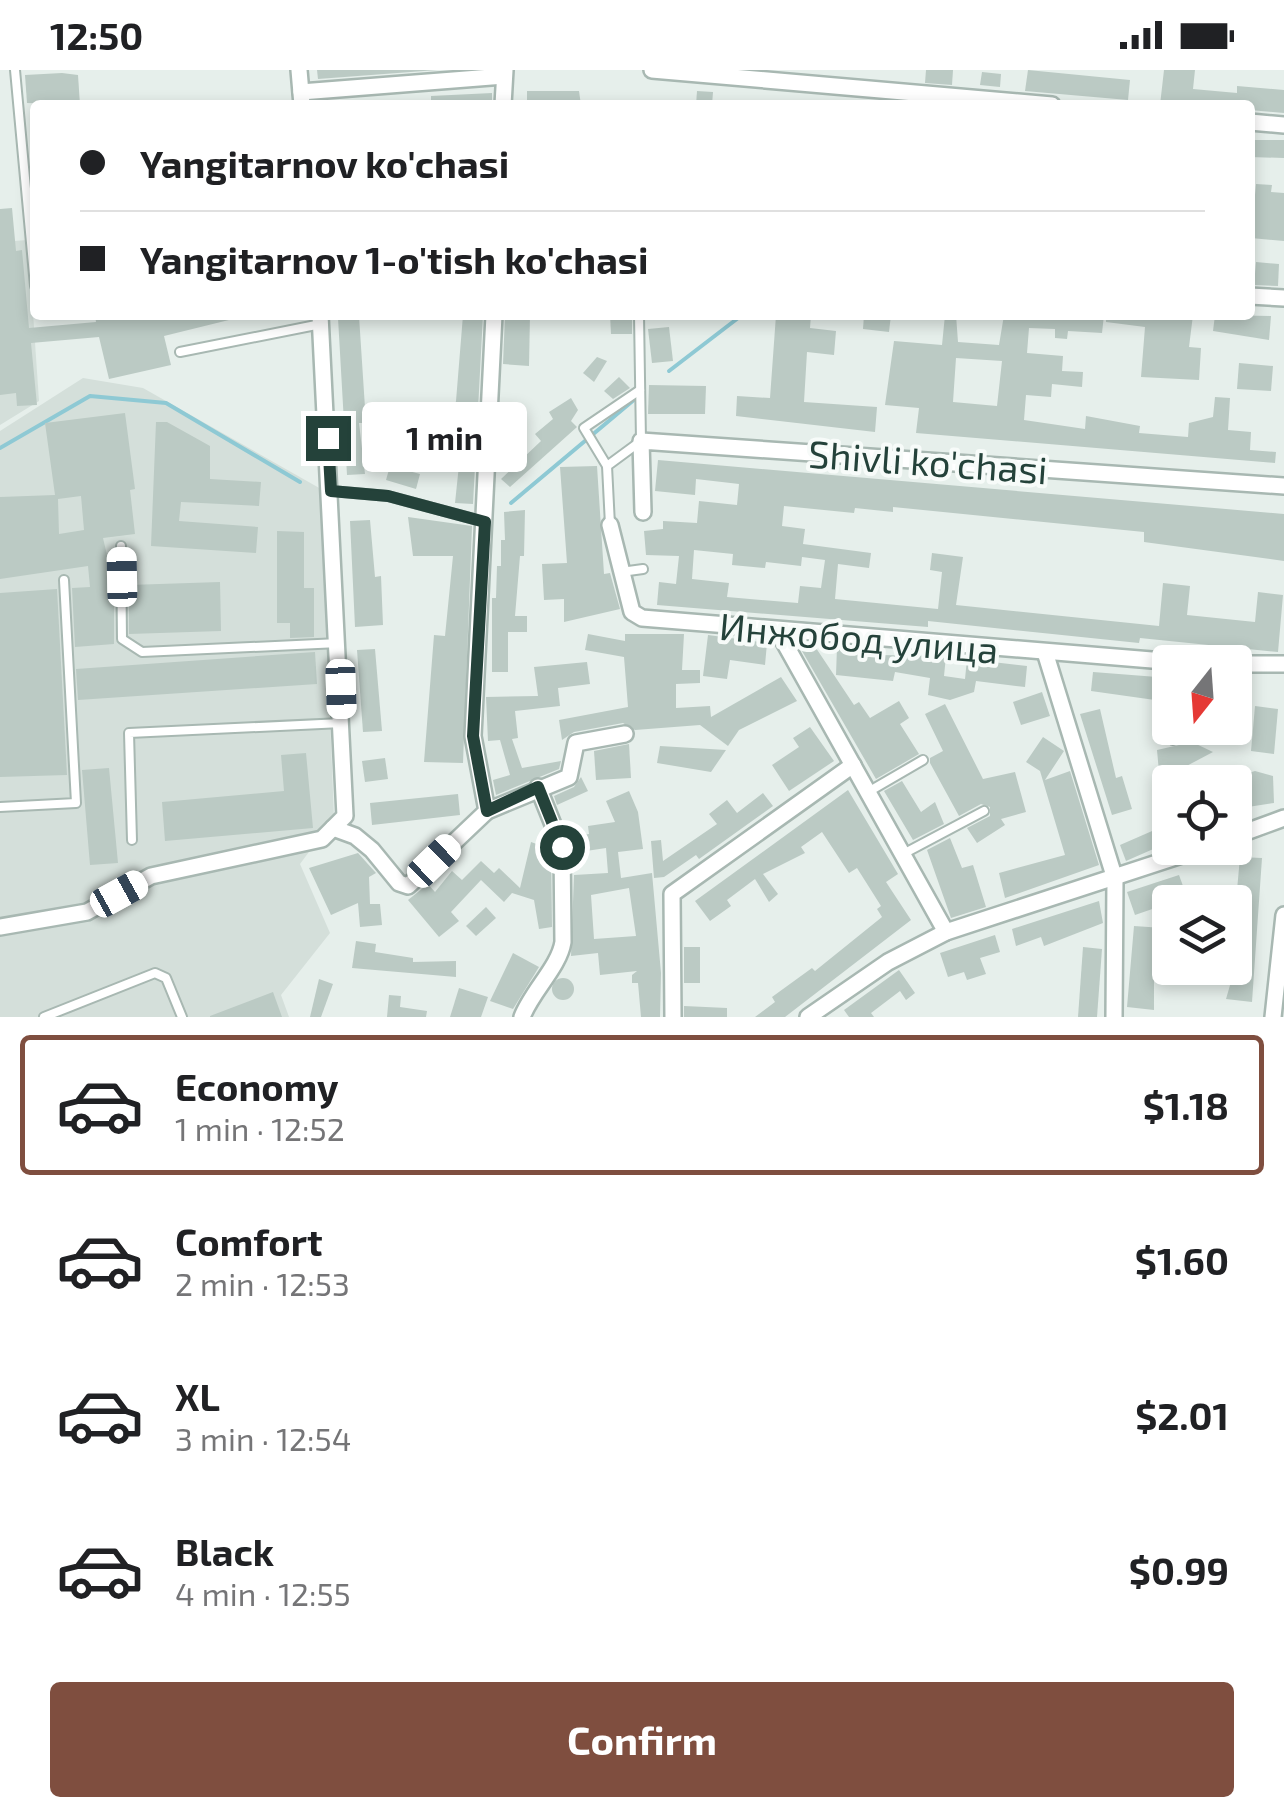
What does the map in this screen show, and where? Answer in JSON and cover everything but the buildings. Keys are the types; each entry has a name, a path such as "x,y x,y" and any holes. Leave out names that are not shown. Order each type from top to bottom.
{"street":[{"path":"298,70 301,99 505,73 503,100"},
{"path":"652,70 995,100"},
{"path":"1255,122 1284,125"},
{"path":"1255,296 1284,298"},
{"path":"0,928 87,912 151,876 322,839 347,810 320,320"},
{"path":"487,811 473,736 494,320"},
{"path":"641,441 643,512"},
{"name":"Shivli ko'chasi","path":"641,441 1284,486"},
{"name":"Инжобод улица","path":"610,525 632,612 642,618 1152,660"},
{"path":"779,632 946,932"},
{"path":"1045,652 1115,880 1114,1017"},
{"path":"1252,664 1284,664"},
{"path":"333,828 364,843 404,886 487,811 570,777 576,743 625,734"},
{"path":"673,1017 672,894 853,766"},
{"path":"522,1017 538,983 561,952 562,942 562,847 538,787"},
{"path":"1252,830 1284,818"},
{"path":"808,1017 888,962 946,932 1156,865"},
{"path":"1273,1017 1284,915"}],"lane":[{"path":"15,70 30,232"},
{"path":"180,352 320,320"},
{"path":"606,466 641,441 639,320"},
{"path":"610,525 606,466 584,428 640,390"},
{"path":"331,491 388,496 485,522"},
{"path":"121,546 122,639 130,648 142,652 339,643"},
{"path":"622,572 643,569"},
{"path":"0,807 76,804 64,580"},
{"path":"132,840 129,733 342,723"},
{"path":"868,792 923,760"},
{"path":"903,854 984,811"},
{"path":"44,1017 155,973 166,978 182,1017"}],"shaded area":[{"path":"28,240 30,320 33,320 39,401 0,425 0,242"},
{"path":"83,378 143,388 321,489 334,818 300,864 330,933 281,995 289,1017 0,1017 0,431"}],"waterway":[{"path":"669,371 735,320"},
{"path":"0,448 90,396 166,403 300,482"},
{"path":"511,503 635,399"}],"route":[{"path":"328,438 331,491 388,496 485,522 473,736 487,811 538,787 562,847"}]}
